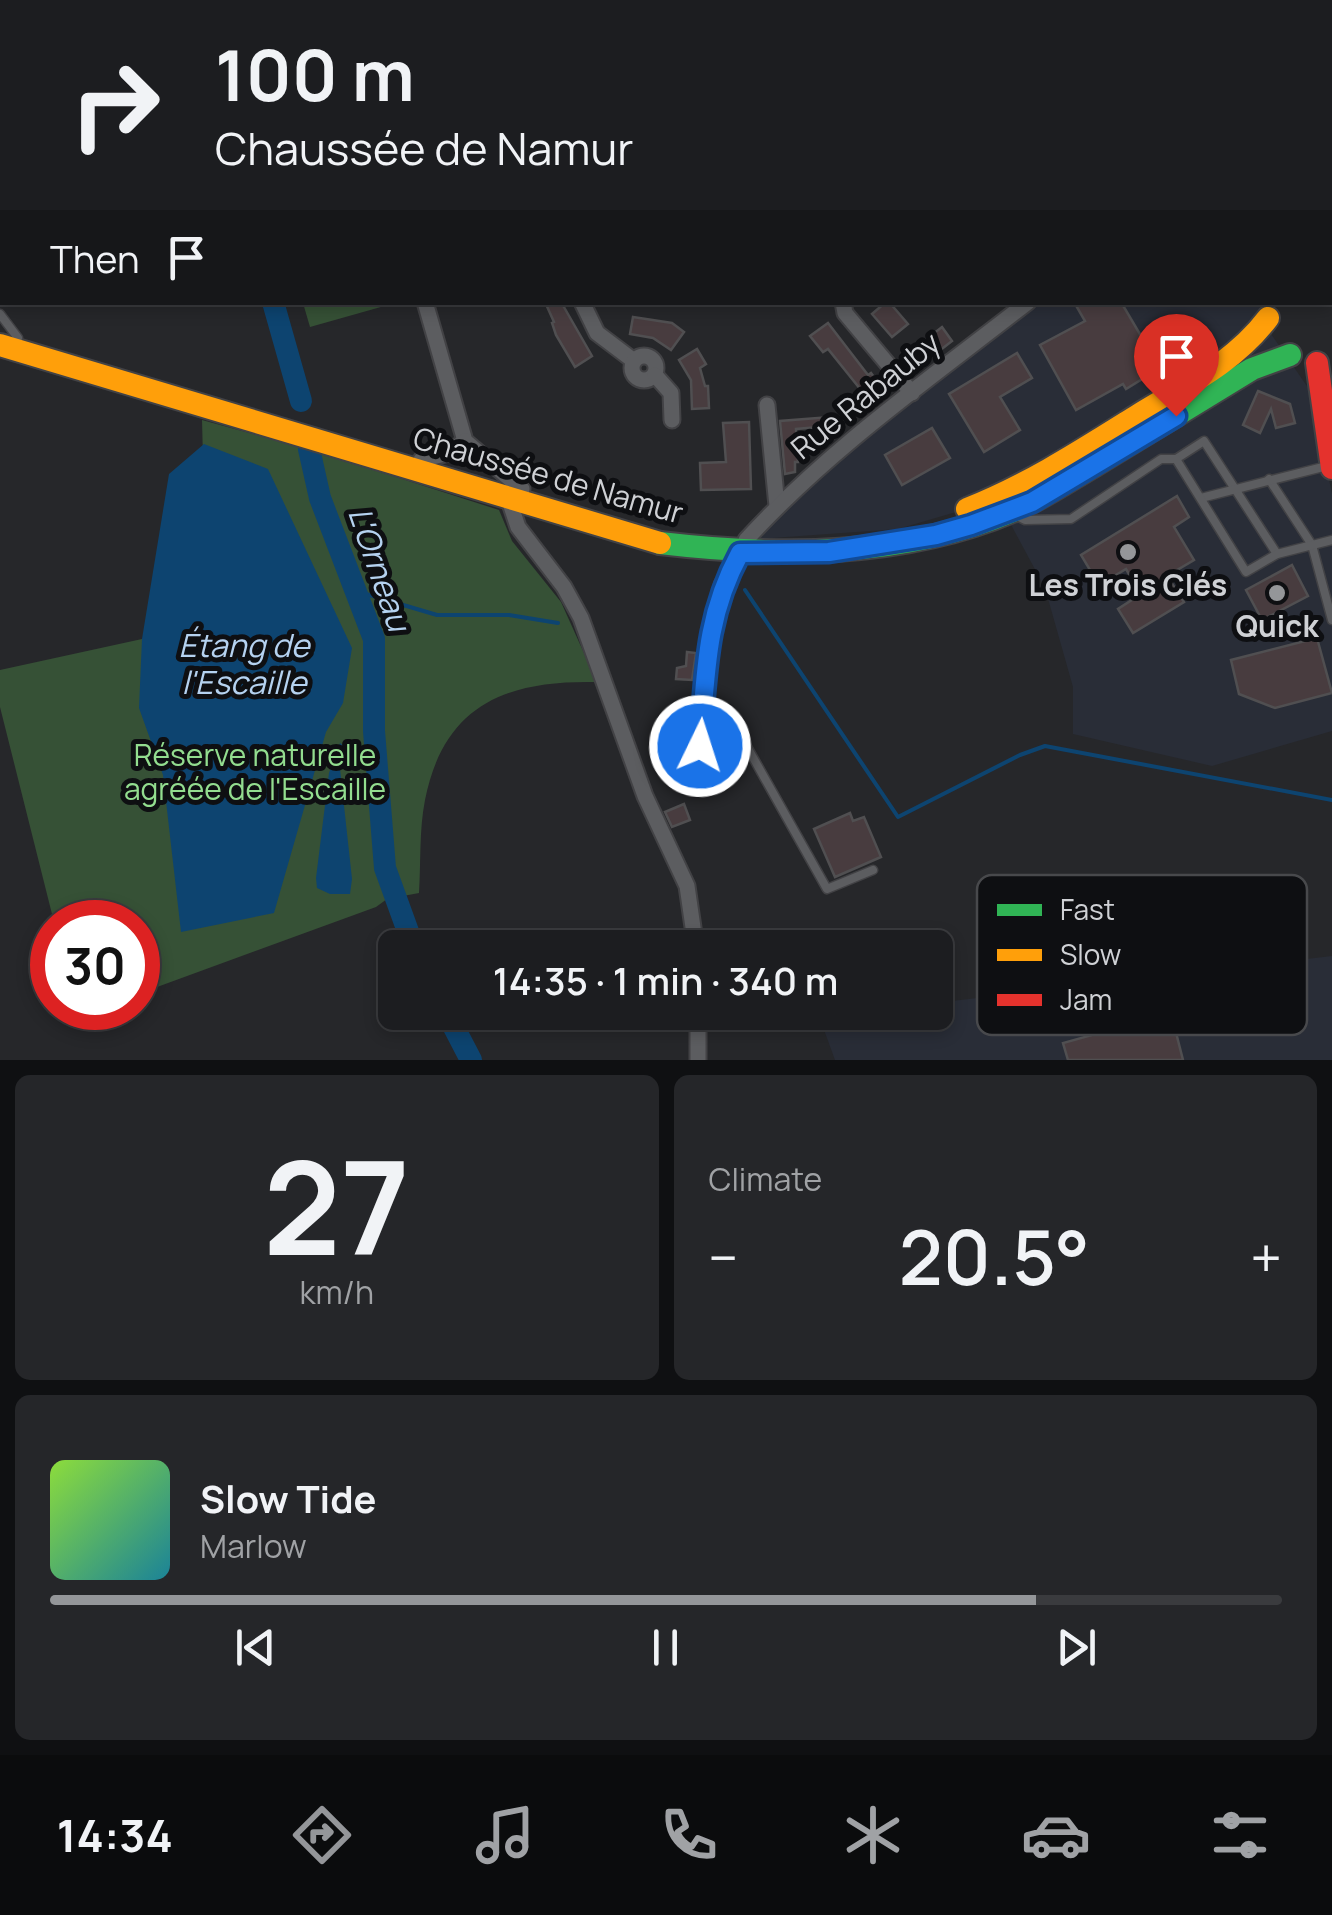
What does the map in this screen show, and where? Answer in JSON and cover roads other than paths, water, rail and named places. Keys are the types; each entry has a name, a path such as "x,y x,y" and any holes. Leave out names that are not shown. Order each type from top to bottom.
{"main road":[{"path":"1268,310 1274,339 1290,355 1324,361 1332,467"},
{"name":"Chaussée de Namur","path":"743,546 898,529 998,498 1214,368 1256,336 1268,310"},
{"name":"Chaussée de Namur","path":"6,338 516,495"},
{"name":"Chaussée de Namur","path":"341,441 421,460 656,543 829,552 936,535 1011,512 1252,369 1290,355"}],"street":[{"path":"426,305 465,440 516,495 518,526 564,586 581,618 645,796 687,886 693,930"},
{"path":"583,305 597,333 634,360"},
{"path":"844,305 912,392"},
{"name":"Rue Rabauby","path":"678,775 703,777 714,771 700,746 703,672 722,585 743,546 776,506 829,459 1024,305"},
{"path":"634,360 646,355 656,362 656,375 671,393 672,420"},
{"path":"634,360 634,383 656,375"},
{"path":"767,404 776,506"},
{"path":"421,460 448,453 465,440"},
{"path":"698,1030 698,1060"}],"lane":[{"path":"0,314 6,338"},
{"path":"1011,512 1026,520 1071,518 1161,459 1176,460 1204,441 1276,554"},
{"path":"1176,460 1246,572 1276,554 1332,540"},
{"path":"1201,498 1332,467"},
{"path":"1269,479 1312,545 1332,620"},
{"path":"704,691 746,745 826,889 872,870"}],"water":[{"name":"Étang de l'Escaille","path":"204,444 268,469 352,648 343,703 326,732 274,913 181,932 163,775 139,708 142,639 169,474"},
{"path":"340,743 347,749 340,769 352,879 350,894 330,894 317,888 316,878 329,773"}],"waterway":[{"name":"L'Orneau","path":"274,305 301,401"},
{"name":"L'Orneau","path":"309,449 320,498 374,639 374,731 385,868 407,930"},
{"path":"745,590 898,817 1045,746 1332,800"},
{"path":"356,591 437,615 509,615 558,623"},
{"name":"L'Orneau","path":"455,1030 471,1060"}],"place":[{"name":"Les Trois Clés","path":"1128,552"},
{"name":"Quick","path":"1277,593"}],"park label":[{"name":"Réserve naturelle agréée de l'Escaille","path":"255,773"}]}
